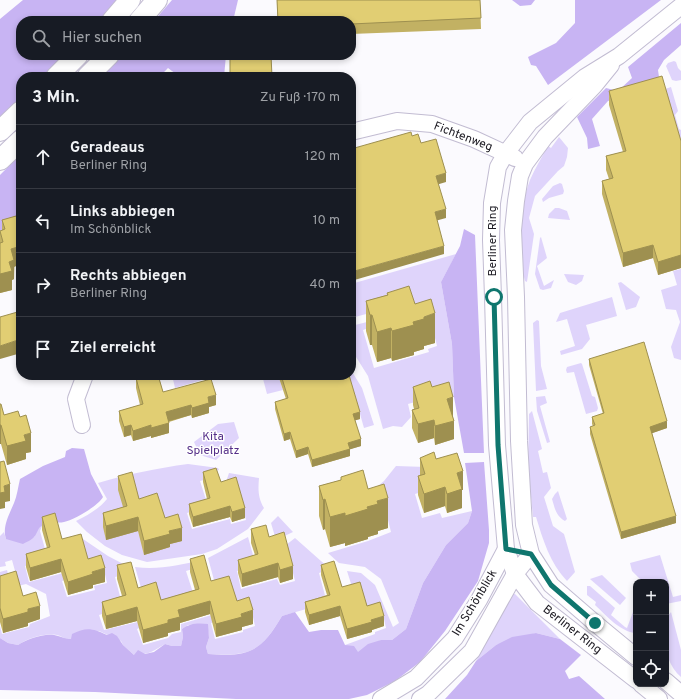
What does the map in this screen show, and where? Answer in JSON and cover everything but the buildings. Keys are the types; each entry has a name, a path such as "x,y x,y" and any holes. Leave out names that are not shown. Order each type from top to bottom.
{"street":[{"path":"116,16 130,0"},
{"path":"143,16 157,0"},
{"name":"Berliner Ring","path":"633,678 537,603 515,574 506,549 498,445 494,297 490,240 492,203 498,167 506,153 530,122 585,77 619,56 681,6"},
{"name":"Berliner Ring","path":"619,56 594,86 545,137 525,164 520,176 513,230 519,441 524,525 531,554 551,585 633,654"},
{"path":"61,72 73,60"},
{"path":"92,72 103,60"},
{"path":"0,131 16,116"},
{"name":"Fichtenweg","path":"356,131 397,121 432,124 474,139 506,153 525,164"},
{"path":"0,160 16,145"},
{"path":"82,425 76,399 83,380"},
{"path":"506,549 531,554 515,574"},
{"name":"Im Schönblick","path":"381,699 416,678 455,638 479,600 506,549"},
{"name":"Im Schönblick","path":"420,699 428,694 472,651 515,574"},
{"path":"669,684 681,694"},
{"path":"645,687 659,699"}],"green space":[{"path":"674,61 681,71 681,80 672,80 666,66 668,63"},
{"path":"671,87 678,111 675,115 679,129 681,130 681,154 662,90"},
{"path":"559,137 568,148 567,157 564,166 535,196 529,218 534,234 527,282 525,281 521,258 521,230 524,203 530,180 536,167 548,146 551,148"},
{"path":"560,183 562,184 564,191 563,194 549,198 543,202 542,199 553,186"},
{"path":"555,208 567,211 570,220 548,218 549,214"},
{"path":"541,237 547,258 537,266 544,286 554,280 551,288 543,290 540,289 535,274"},
{"path":"456,254 441,282 452,344 454,397 435,403 433,397 408,404 411,417 402,427 393,426 383,429 368,376 356,357 356,325 375,320 377,325 363,330 374,368 429,352 428,349 437,346 432,326 412,302 356,317 356,283"},
{"path":"681,269 681,360 674,358 671,347 680,322 676,310 666,309 661,290 677,285 673,271"},
{"path":"564,274 584,275 582,281 576,285 568,282"},
{"path":"621,282 640,297 636,307 626,310 618,283"},
{"path":"612,297 617,316 586,325 590,339 582,349 561,355 560,351 575,346 567,319 556,322 560,313"},
{"path":"537,320 539,321 541,366 547,389 536,391 533,323"},
{"path":"581,363 592,396 595,397 598,408 597,411 586,414 574,372 567,373 566,370 567,367"},
{"path":"356,378 362,388 374,425 364,428 350,380 356,380"},
{"path":"173,380 202,380 175,388"},
{"path":"263,380 280,380 283,390 267,394"},
{"path":"545,396 547,403 540,406 550,442 547,443 537,411 536,397"},
{"path":"532,411 542,449 538,451 543,473 547,472 551,488 544,497 553,526 564,534 575,572 567,581 556,567 544,543 536,517 533,517 528,466 529,414"},
{"name":"Kita Spielplatz","path":"234,422 239,438 216,460 200,455 194,442 218,424"},
{"path":"188,464 218,468 219,470 210,472 211,478 200,481 208,506 187,513 192,529 230,519 231,524 246,520 237,486 228,488 227,479 229,473 259,478 259,493 264,508 248,529 217,549 202,554 147,562 122,555 105,546 76,521 93,512 107,499 98,483 166,467"},
{"path":"396,466 426,467 427,472 418,476 422,492 415,494 422,518 440,513 442,518 472,511 468,523 446,545 423,583 406,629 392,640 381,640 358,653 345,645 375,634 375,632 386,628 382,610 363,615 347,571 361,573 375,585 393,627 399,623 381,579 365,567 339,563 328,553 368,541 391,532 386,512 366,496 384,481"},
{"path":"558,491 567,519 565,521 555,509 552,499"},
{"path":"278,516 293,532 276,540 271,523"},
{"path":"43,524 40,531 47,556 50,559 25,566 29,582 67,572 69,579 62,581 67,597 95,590 94,586 107,583 103,566 83,571 66,545 83,539 108,556 129,567 131,573 115,577 122,604 125,607 99,615 104,630 142,621 144,626 137,629 143,645 168,638 172,634 181,632 181,624 215,614 217,621 211,623 215,639 243,632 243,630 255,626 251,608 217,591 208,558 248,537 256,566 237,571 241,589 277,579 280,585 295,581 286,545 295,538 330,569 319,573 327,603 282,616 267,638 260,645 244,653 208,654 206,647 209,638 207,624 188,625 182,629 183,637 181,646 165,644 151,652 140,655 134,655 123,645 121,641 99,631 71,639 57,635 41,635 31,638 18,645 8,643 0,638 0,626 2,634 29,627 30,624 50,616 46,594 26,584 18,586 0,579 0,572 7,570 8,574 15,571 12,560 5,562 6,566 0,567 0,536 4,532 6,539 34,537 38,528"},
{"path":"660,555 667,579 640,579 632,571 630,563"},
{"path":"202,560 203,566 186,571 195,599 173,607 144,598 135,567 161,567"},
{"path":"602,575 626,598 620,605 590,579"},
{"path":"669,584 673,597 681,595 681,601 669,603"},
{"path":"587,586 590,586 615,608 611,615 627,628 633,612 633,632 624,630 614,622 595,605 596,602 587,595"},
{"path":"512,594 515,594 560,639 536,633 496,645 476,661 491,632"},
{"path":"671,612 681,650 681,677 669,660 669,615"}],"shaded area":[{"path":"23,0 119,0 104,16 16,16 16,60 62,60 49,72 16,72 16,104 0,118 0,19"},
{"path":"172,0 238,0 234,16 158,16"},
{"path":"512,0 535,0 531,5 520,6"},
{"path":"575,0 661,0 548,85 536,66 531,65 528,57 556,43 575,23"},
{"path":"681,23 681,45 664,60 658,70 659,77 664,84 608,101 592,119 600,146 588,149 587,138 577,117 606,88 618,91 632,78 628,67"},
{"path":"117,60 226,60 224,72 173,72 168,68 164,72 105,72"},
{"path":"16,159 16,219 0,231 0,175"},
{"path":"464,229 475,235 484,453 464,453 454,397 452,344 441,282 460,246"},
{"path":"72,448 84,449 91,474 103,497 91,508 74,519 45,524 33,538 23,544 6,539 5,526 15,500 20,479 43,466 65,457 66,451"},
{"path":"484,462 489,543 478,581 445,631 420,662 395,681 367,695 349,699 236,699 95,692 0,690 0,638 8,643 18,645 32,638 48,635 71,639 72,634 81,630 89,629 107,635 112,633 117,636 123,645 134,655 138,650 145,654 154,652 165,644 181,646 183,637 182,629 191,625 208,624 209,638 206,647 208,654 234,654 244,653 260,645 267,638 282,616 295,612 309,632 338,630 345,645 354,646 358,652 368,644 381,640 392,640 406,629 423,583 446,545 468,523 472,511 465,463"},
{"path":"536,633 560,639 581,655 565,671 569,679 579,676 605,699 445,699 467,675 476,661 496,645 512,637"}],"route":[{"path":"494,297 498,445 503,531 506,549 531,554 551,585 595,623"}]}
